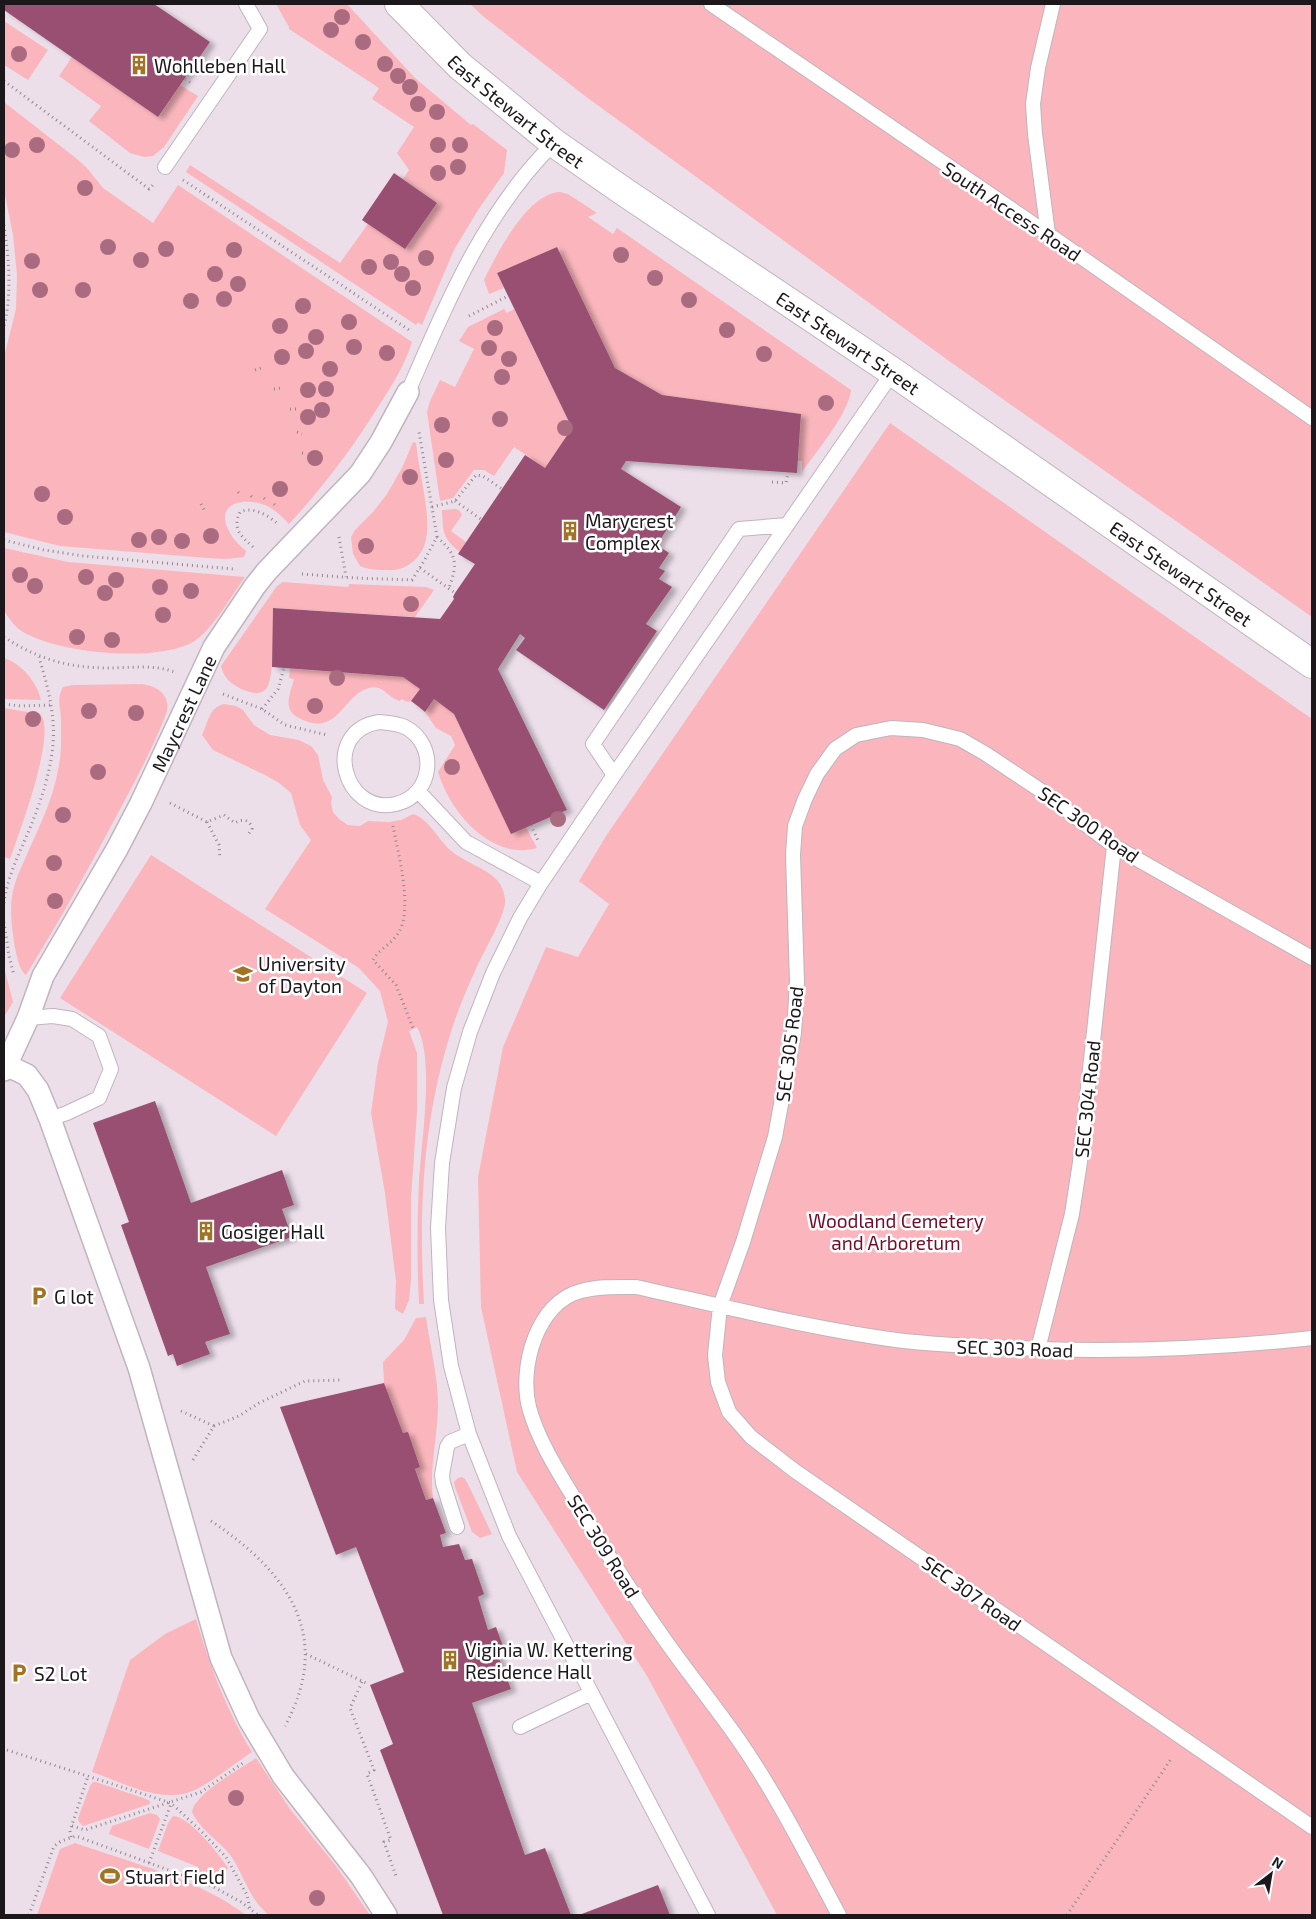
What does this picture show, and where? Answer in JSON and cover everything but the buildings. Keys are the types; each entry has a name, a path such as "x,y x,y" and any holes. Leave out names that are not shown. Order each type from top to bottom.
{"main road":[{"name":"East Stewart Street","path":"399,4 460,66 554,142 623,191 893,372 1312,664"}],"street":[{"name":"Maycrest Lane","path":"4,1067 28,1018 44,976 117,849 141,803 214,647 255,586 296,540 360,474 381,442 408,392"},
{"path":"4,1067 27,1075 38,1090 50,1119 139,1368 221,1658 249,1719 283,1776 361,1876 386,1915"}],"lane":[{"path":"165,167 260,29 246,4"},
{"name":"South Access Road","path":"711,4 1048,234 1312,418"},
{"path":"1048,234 1034,134 1033,104 1038,68 1053,4"},
{"path":"408,392 466,266 481,239 506,199 532,164 554,142"},
{"path":"708,1915 509,1536 469,1434 451,1366 441,1300 438,1228 444,1145 457,1075 474,1021 507,942 541,883 893,372"},
{"path":"614,775 593,744 734,537 740,529 787,525"},
{"path":"379,722 396,724 413,733 424,749 427,758 426,775 419,792 404,801 388,805 365,799 354,790 348,781 344,757 346,747 356,732 363,726 379,722"},
{"name":"SEC 300 Road","path":"856,735 880,729 906,728 937,732 960,739 1040,790 1114,846 1312,958"},
{"name":"SEC 305 Road","path":"720,1306 743,1242 775,1137 794,1033 797,980 795,826 817,774 835,750 856,735"},
{"path":"419,792 466,842 541,883"},
{"name":"SEC 304 Road","path":"1038,1349 1072,1214 1080,1162 1114,846"},
{"path":"28,1018 53,1016 72,1018 99,1036 111,1069 99,1098 50,1119"},
{"name":"SEC 309 Road","path":"720,1306 636,1287 611,1287 580,1291 555,1305 542,1322 531,1347 526,1373 529,1406 541,1439 607,1555 666,1641 744,1748 783,1811 839,1915"},
{"name":"SEC 303 Road","path":"720,1306 894,1340 981,1348 1096,1351 1245,1346 1312,1338"},
{"name":"SEC 307 Road","path":"720,1306 715,1354 718,1382 729,1412 751,1437 794,1471 1312,1827"},
{"path":"457,1527 442,1475 450,1442 469,1434"},
{"path":"520,1727 591,1693"}],"path":[{"path":"4,81 110,161"},
{"path":"181,178 399,324"},
{"path":"4,225 10,270 9,300 4,327"},
{"path":"461,320 508,296"},
{"path":"255,370 261,368"},
{"path":"274,389 281,388"},
{"path":"290,409 296,409"},
{"path":"294,574 412,580 436,537 418,429"},
{"path":"297,432 302,434"},
{"path":"302,452 307,454"},
{"path":"772,482 786,483 788,472"},
{"path":"432,506 455,502 476,475 483,476 502,489"},
{"path":"238,492 241,496"},
{"path":"455,502 482,520"},
{"path":"201,504 204,510"},
{"path":"250,544 240,534 236,522 240,512 245,510 256,511 269,516 296,540"},
{"path":"339,537 346,577"},
{"path":"436,537 446,545 455,560 454,574 448,588"},
{"path":"4,540 68,554 242,569"},
{"path":"420,568 455,593"},
{"path":"4,637 39,657 72,665 170,670 262,710 285,724 328,736"},
{"path":"4,904 8,881 38,808 47,779 53,737 51,705 39,657"},
{"path":"262,710 278,689 284,668"},
{"path":"4,704 20,706 51,705"},
{"path":"190,814 207,822 220,845 220,859"},
{"path":"207,822 224,815 236,823 246,820 252,829 248,835"},
{"path":"392,823 404,882 404,920 394,939 376,954 373,960 396,985 413,1028"},
{"path":"531,825 540,846"},
{"path":"4,922 9,956 16,984"},
{"path":"191,1463 214,1426 240,1416 259,1403 305,1381 343,1380"},
{"path":"180,1410 214,1426"},
{"path":"217,1525 251,1552 280,1581 296,1608 306,1654 302,1687 292,1714 282,1732"},
{"path":"306,1654 364,1682 350,1708 374,1770 367,1774 391,1840 384,1842 397,1879"},
{"path":"1067,1915 1184,1740"},
{"path":"7,1750 171,1803 196,1825 226,1857 248,1896 250,1909"},
{"path":"72,1826 85,1830 201,1792 241,1764"},
{"path":"72,1837 72,1826 88,1776"},
{"path":"150,1863 171,1803"},
{"path":"29,1915 54,1846 72,1837 80,1837 212,1886 258,1915"}],"green space":[{"path":"276,4 347,4 415,78 471,125 473,124 507,150 504,173 478,210 454,250 422,325 418,322 416,325 186,172 190,165 340,263 368,224 405,249 437,203 403,179 409,170 397,153 414,127 372,99 379,88 289,29"},
{"path":"470,4 1312,4 1312,617 949,361 585,96"},
{"path":"4,21 48,50 28,80 4,65"},
{"path":"72,57 158,117 180,85 198,96 164,147 153,156 144,157 130,153 89,121 101,106 59,76"},
{"path":"4,102 77,159 103,188 153,223 178,185 412,342 397,376 358,438 314,496 289,524 272,509 258,503 242,502 230,507 226,512 227,527 235,540 246,551 244,557 208,558 60,546 4,532 4,357 16,309 17,275 13,235 4,190"},
{"path":"560,192 568,194 597,213 588,217 613,234 617,228 851,390 849,399 838,421 802,472 802,461 798,461 801,414 662,395 615,368 557,247 497,273 504,288 489,294 484,280 515,226 536,202 548,195"},
{"path":"504,309 507,313 514,309 572,428 545,468 514,447 494,476 484,470 474,470 453,498 440,501 427,412 430,401 440,380 455,387 474,349 459,341 468,327"},
{"name":"Woodland Cemetery and Arboretum","path":"890,423 1312,719 1312,1915 777,1915 647,1676 517,1472 481,1307 478,1177 503,1047 546,947 578,957 609,904 579,881 606,836"},
{"path":"413,442 416,443 427,513 427,532 423,548 409,565 395,570 377,570 360,566 353,554 351,537 387,494 402,468"},
{"path":"442,510 459,510 462,515 451,531 466,542 460,552 447,538 443,523"},
{"path":"4,548 68,562 245,577 214,622 193,642 177,648 132,654 82,650 39,639 15,626 5,612 3,601"},
{"path":"283,582 348,587 349,584 426,587 434,590 415,617 274,608 272,663 269,684 261,692 254,693 241,689 228,680 221,666 277,586"},
{"path":"4,658 28,674 41,700 4,699"},
{"path":"290,669 403,677 420,689 411,701 408,702 401,699 400,701 396,700 378,688 369,688 360,692 331,720 322,723 311,723 297,717 290,709 289,700 294,679 289,678"},
{"path":"142,684 153,687 162,693 167,702 166,714 144,764 107,834 26,975 20,966 15,948 11,905 14,886 46,812 56,781 61,751 59,700 61,691 63,687 73,685"},
{"path":"434,699 454,714 511,833 526,827 537,848 520,850 504,847 489,840 462,817 452,803 438,772 455,745 451,736 436,728 425,712"},
{"path":"224,704 236,706 243,710 254,725 270,735 299,740 311,746 318,755 323,780 332,797 333,812 339,819 348,825 360,826 368,821 389,822 401,820 413,814 424,820 450,850 493,876 503,892 505,906 459,1008 447,1045 432,1109 427,1141 422,1206 424,1304 419,1304 418,1243 419,1182 426,1102 425,1059 417,1027 409,1031 417,1053 417,1111 411,1199 411,1281 409,1300 403,1314 395,1309 396,1281 385,1193 371,1113 378,1063 388,1022 380,991 359,968 265,909 311,840 300,825 291,793 265,775 213,750 202,735 212,712 215,708"},
{"path":"4,708 40,714 44,724 41,761 10,859 4,857"},
{"path":"151,855 367,993 276,1136 60,998"},
{"path":"4,967 13,1002 4,1017"},
{"path":"426,1317 438,1405 432,1475 433,1498 426,1500 415,1469 420,1467 408,1433 403,1433 384,1383 383,1362 404,1340 416,1318"},
{"path":"462,1477 468,1484 492,1534 480,1538 472,1532 454,1482"},
{"path":"196,1619 220,1687 234,1720 252,1752 204,1785 184,1794 171,1795 144,1791 92,1772 130,1660 165,1634"},
{"path":"256,1758 290,1809 336,1866 370,1915 269,1915 257,1903 231,1856 205,1830 192,1812 201,1797 209,1790"},
{"path":"93,1782 146,1799 150,1801 150,1804 83,1826 78,1818"},
{"path":"150,1813 157,1815 160,1819 149,1849 109,1834 112,1826"},
{"path":"173,1816 187,1822 195,1829 224,1862 228,1868 218,1882 196,1873 198,1867 158,1851 168,1823"},
{"name":"Stuart Field","path":"75,1843 186,1882 228,1903 246,1915 37,1915 60,1849"}],"place":[{"name":"Wohlleben Hall","path":"139,65"},
{"name":"Marycrest Complex","path":"570,531"},
{"name":"University of Dayton","path":"243,974"},
{"name":"Gosiger Hall","path":"206,1231"},
{"name":"G lot","path":"39,1296"},
{"name":"Viginia W. Kettering Residence Hall","path":"450,1660"},
{"name":"S2 Lot","path":"19,1673"},
{"name":"Stuart Field","path":"110,1876"}]}
